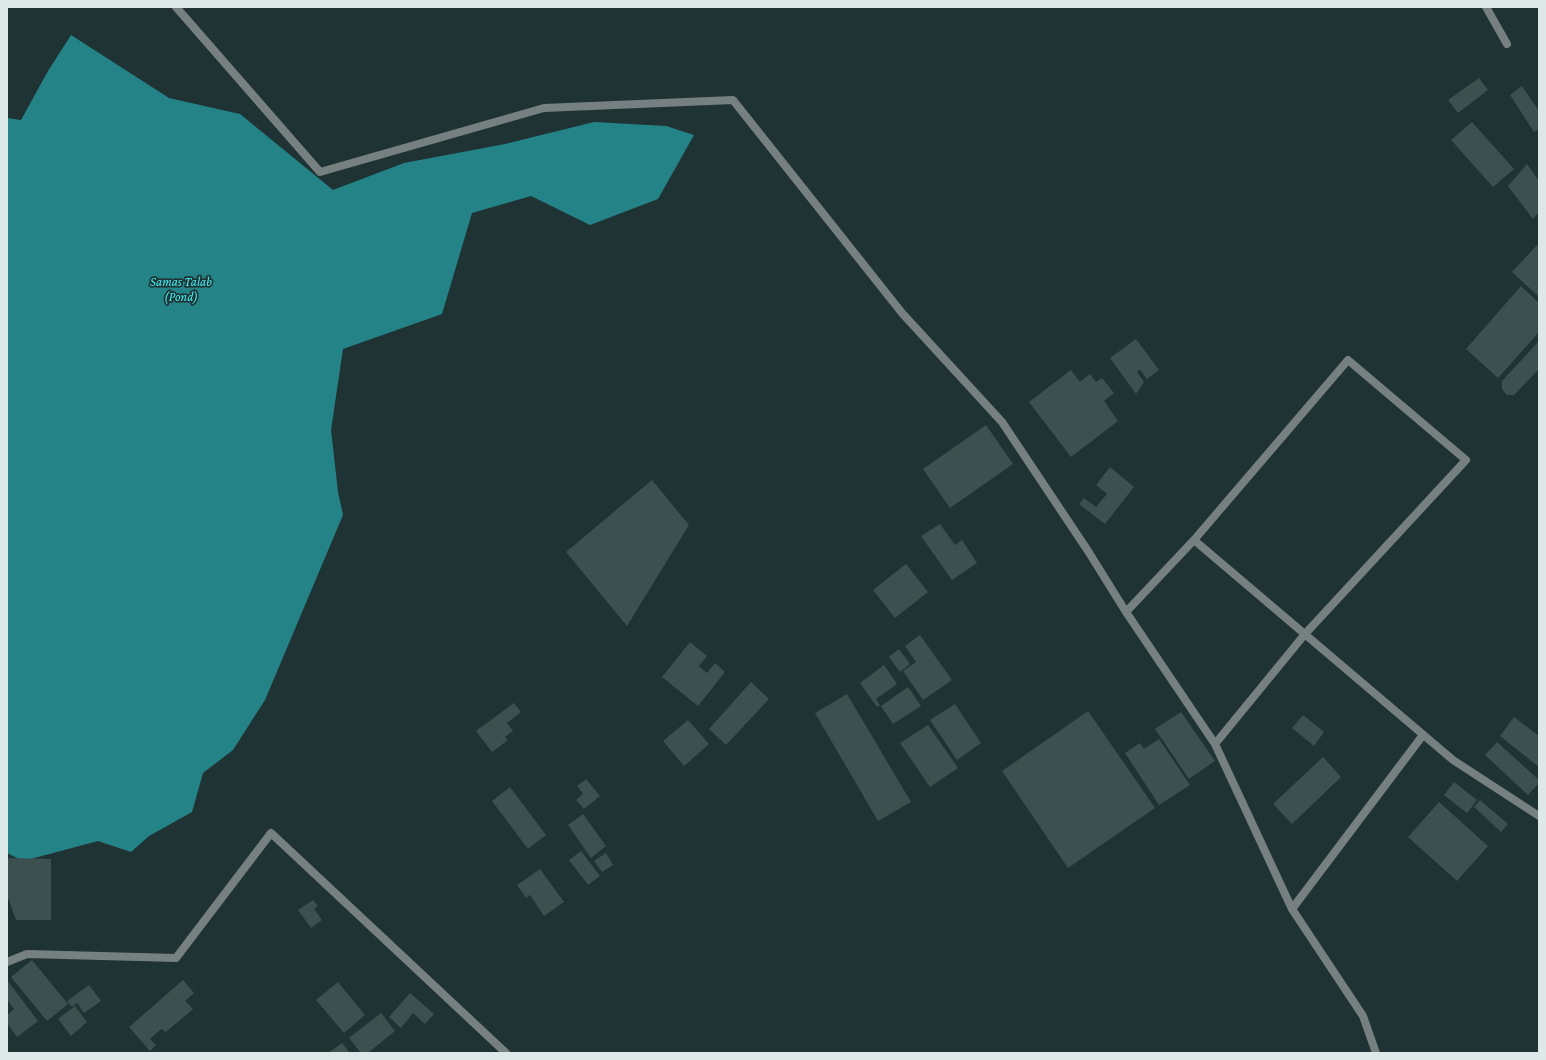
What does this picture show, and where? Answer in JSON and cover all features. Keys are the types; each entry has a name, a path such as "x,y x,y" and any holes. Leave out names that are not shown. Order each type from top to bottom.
{"street":[{"path":"176,7 320,172 544,108 733,100 902,313 1002,422 1088,551 1126,612 1215,744 1292,909 1363,1016 1376,1053"},
{"path":"1486,7 1507,44"},
{"path":"1126,612 1194,540 1348,360 1466,460 1305,634 1215,744"},
{"path":"1194,540 1453,760 1539,816"},
{"path":"1292,909 1423,735"},
{"path":"7,962 27,954 176,958 271,833 506,1053"}],"water":[{"name":"Samas Talab (Pond)","path":"71,35 169,98 240,114 333,190 404,163 505,144 594,122 666,126 694,135 658,199 590,225 531,196 472,213 442,314 343,349 331,430 338,492 343,515 265,700 233,750 203,773 192,812 149,836 131,852 98,841 23,861 7,853 7,118 21,120 48,71"}],"building":[{"path":"1479,78 1488,90 1458,113 1448,100"},
{"path":"1522,86 1539,111 1539,129 1534,132 1510,95"},
{"path":"1472,122 1514,169 1493,187 1451,140"},
{"path":"1527,164 1539,181 1539,212 1533,219 1508,186"},
{"path":"1537,245 1539,248 1539,297 1512,272"},
{"path":"1521,286 1539,303 1539,332 1498,378 1466,349"},
{"path":"1136,339 1159,370 1147,379 1140,370 1137,372 1144,382 1136,394 1110,358"},
{"path":"1539,341 1539,369 1514,395 1507,395 1502,389 1502,381"},
{"path":"1071,370 1080,382 1090,374 1096,382 1102,378 1114,393 1104,401 1118,421 1071,457 1029,402"},
{"path":"986,425 1013,464 950,508 923,469"},
{"path":"1110,467 1134,487 1105,524 1079,504 1084,498 1096,507 1107,494 1096,485"},
{"path":"652,480 689,525 627,626 566,552"},
{"path":"940,524 955,545 962,540 977,563 952,580 921,536"},
{"path":"906,564 928,592 895,618 873,590"},
{"path":"920,635 952,680 923,700 903,671 916,662 905,646"},
{"path":"690,642 707,656 699,666 707,673 715,663 725,672 698,706 662,677"},
{"path":"899,649 910,664 900,672 889,657"},
{"path":"884,665 897,684 876,699 880,705 877,707 860,683"},
{"path":"751,682 769,699 726,745 709,729"},
{"path":"908,687 921,706 893,724 881,706"},
{"path":"847,694 911,802 878,821 815,713"},
{"path":"514,703 521,712 507,723 513,731 505,737 508,740 492,752 476,731"},
{"path":"955,704 981,743 957,760 930,720"},
{"path":"1088,711 1155,808 1068,868 1002,771"},
{"path":"1181,712 1215,761 1189,779 1155,729"},
{"path":"1303,715 1324,732 1314,746 1292,728"},
{"path":"1514,717 1539,736 1539,767 1500,736"},
{"path":"688,720 709,744 684,766 663,741"},
{"path":"928,725 958,768 930,787 900,743"},
{"path":"1159,739 1190,785 1159,805 1125,753 1140,743 1144,749"},
{"path":"1497,742 1539,780 1539,783 1528,795 1485,755"},
{"path":"1323,757 1341,777 1292,824 1273,804"},
{"path":"586,779 600,796 584,809 576,800 583,794 577,786"},
{"path":"1454,782 1477,800 1467,813 1444,795"},
{"path":"510,787 546,835 528,849 492,801"},
{"path":"1480,800 1508,824 1501,832 1474,807"},
{"path":"1439,802 1488,846 1457,881 1408,837"},
{"path":"583,814 606,846 591,858 568,825"},
{"path":"581,851 600,876 588,885 569,860"},
{"path":"606,853 613,865 602,872 594,861"},
{"path":"7,858 51,859 51,920 16,920 7,895"},
{"path":"540,869 564,902 544,916 530,895 526,898 517,885"},
{"path":"313,900 318,906 314,909 322,920 311,928 298,910"},
{"path":"32,960 68,1004 47,1021 11,977"},
{"path":"7,980 38,1021 17,1037 7,1023 7,1015 14,1009 7,1000"},
{"path":"183,980 194,993 185,1001 193,1009 166,1032 161,1029 150,1039 156,1045 150,1051 129,1027"},
{"path":"338,982 365,1015 344,1033 316,1000"},
{"path":"89,985 101,1001 84,1013 77,1003 72,1007 67,1001"},
{"path":"410,993 434,1014 425,1024 413,1013 401,1028 389,1017"},
{"path":"75,1006 87,1022 71,1036 58,1019"},
{"path":"381,1013 395,1031 368,1053 361,1053 349,1038"},
{"path":"342,1043 350,1053 328,1053"}]}
